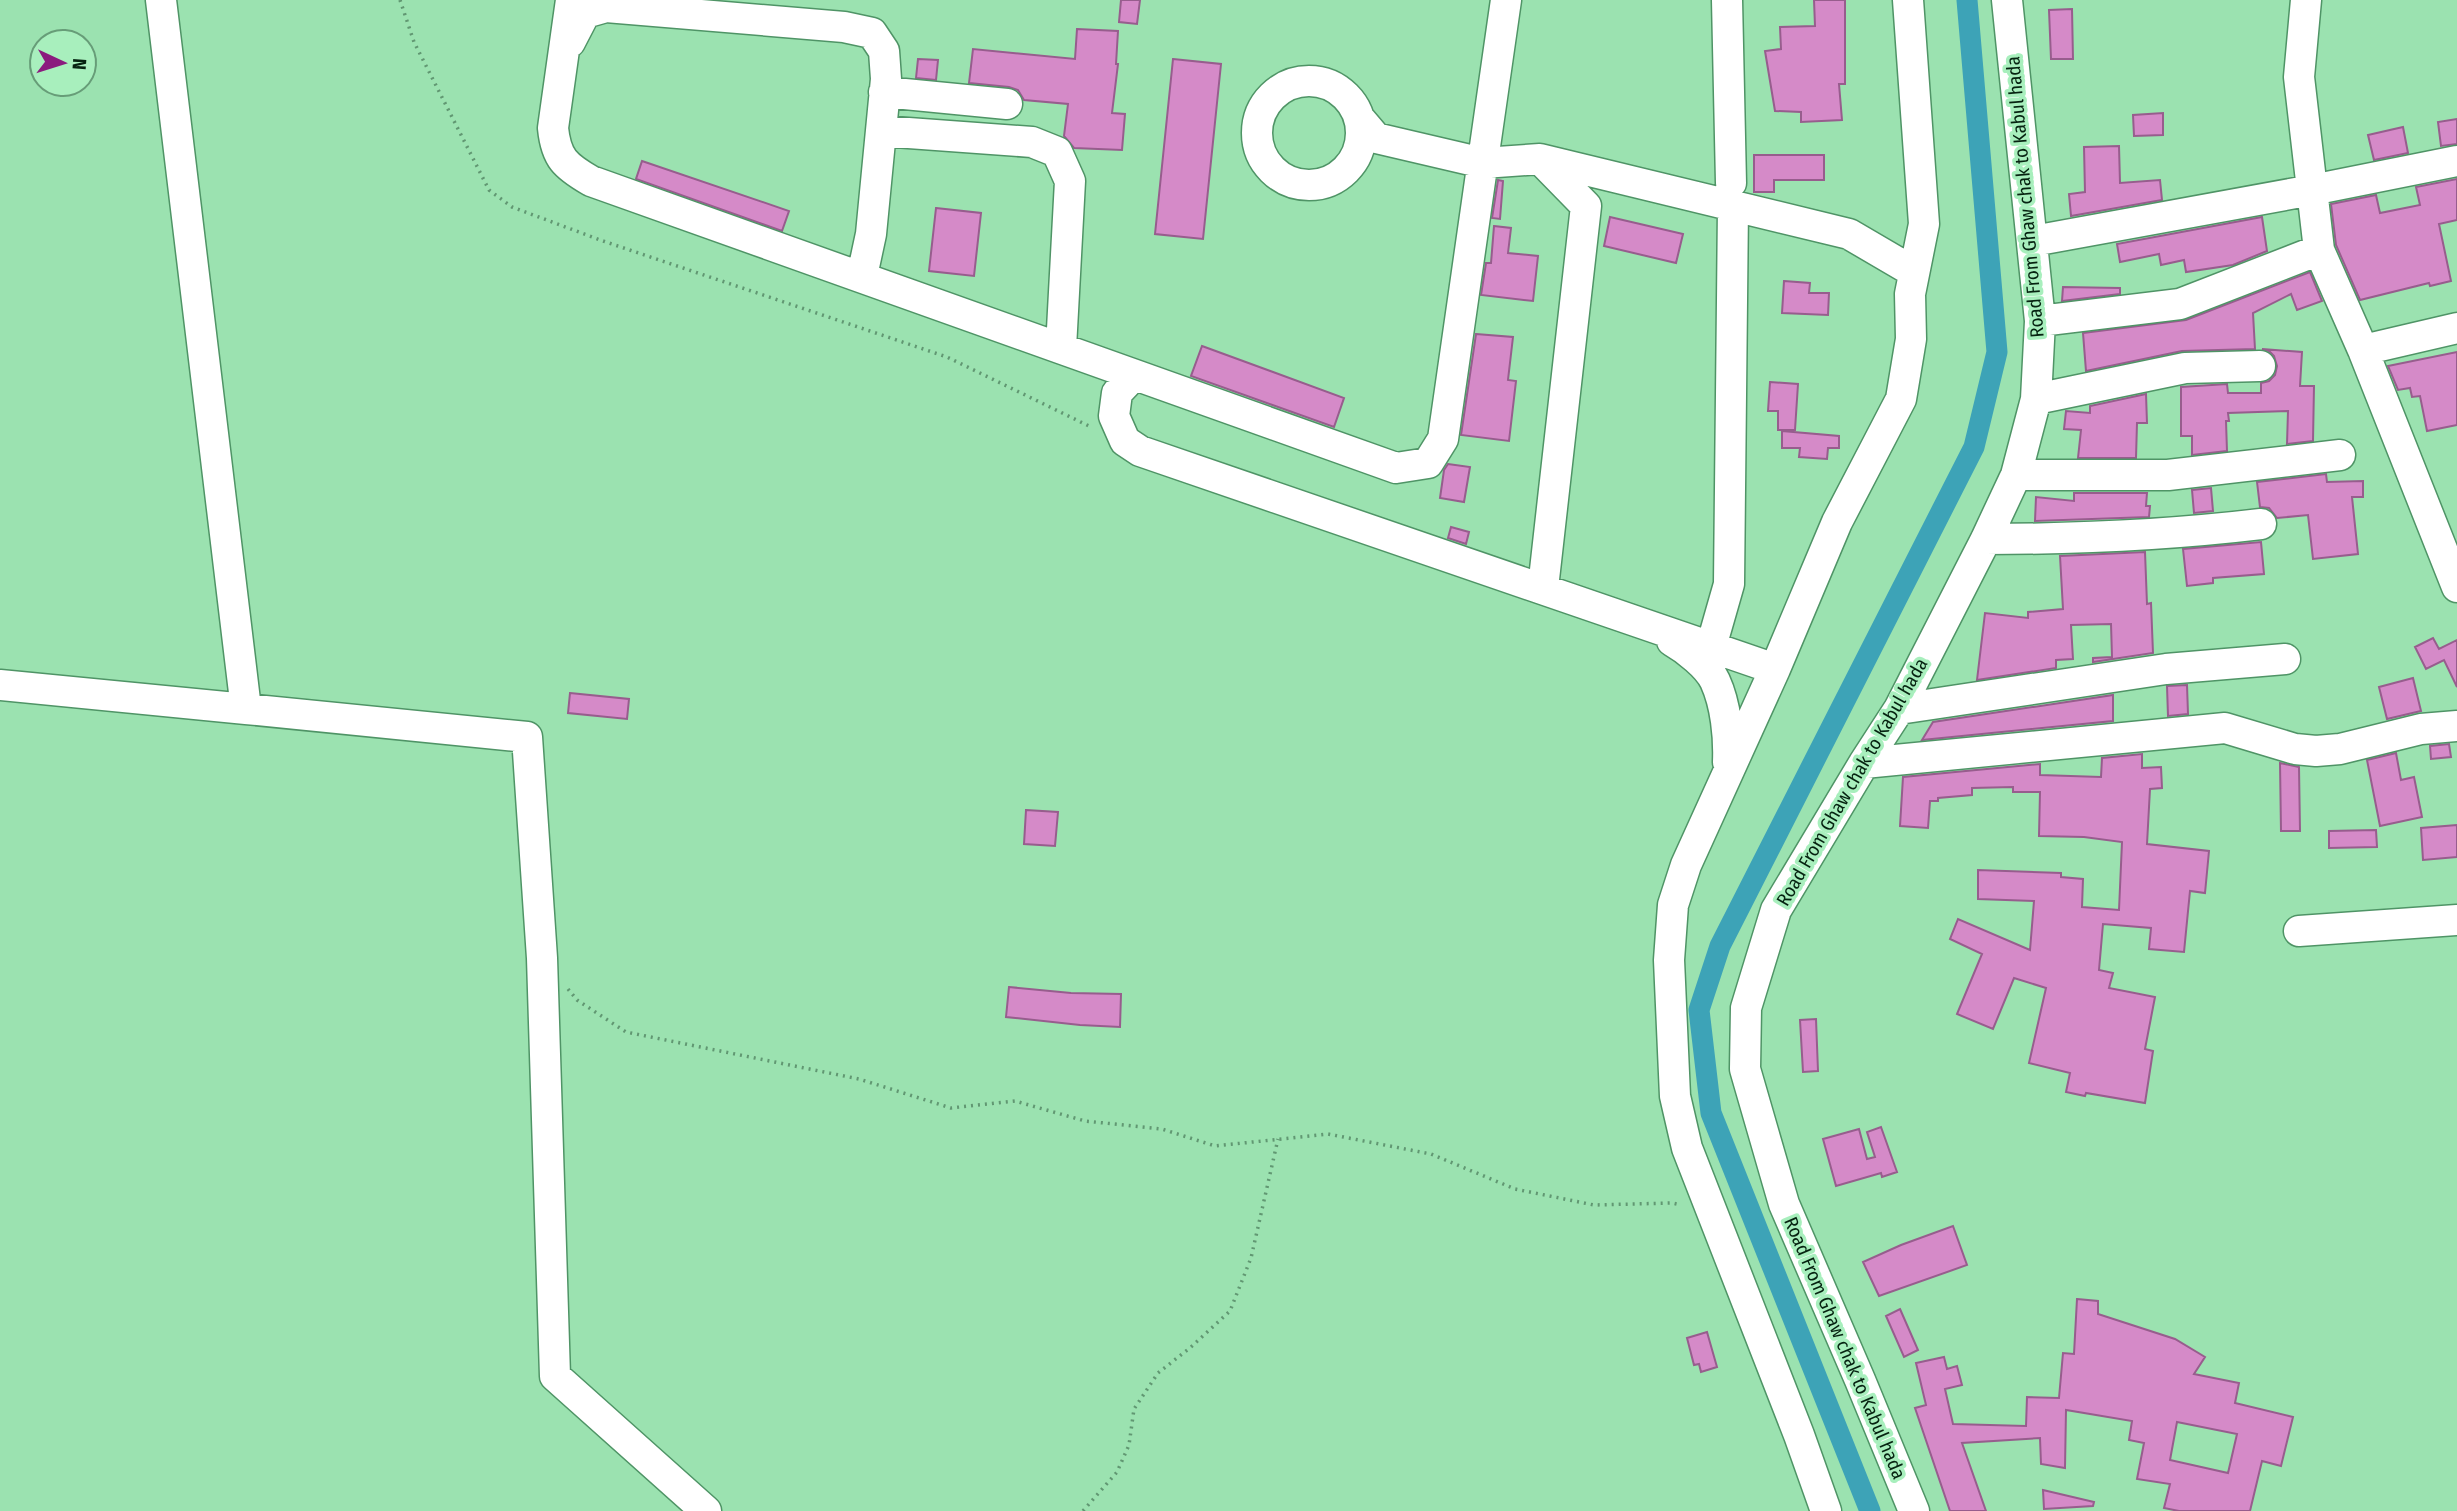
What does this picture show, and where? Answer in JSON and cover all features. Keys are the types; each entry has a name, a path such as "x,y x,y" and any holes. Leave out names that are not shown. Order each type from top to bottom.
{"street":[{"path":"161,0 246,709"},
{"path":"571,0 553,128 555,149 569,169 591,181 1395,468 1428,463 1443,439 1506,0"},
{"path":"1711,647 1729,584 1732,195 1727,0"},
{"path":"1826,1511 1687,1148 1675,1096 1669,960 1673,905 1686,865 1837,522 1901,399 1911,339 1910,294 1924,224 1908,0"},
{"name":"Road From Ghaw chak to Kabul hada","path":"1914,1511 1784,1204 1745,1069 1746,1008 1776,910 1899,709 1986,539 2016,475 2036,399 2039,321 2007,0"},
{"path":"2306,0 2299,77 2319,250 2363,350 2457,587"},
{"path":"564,53 585,13 602,3 767,10 872,33 884,51 886,79 871,234 862,276"},
{"path":"1368,128 1354,159 1341,174 1323,184 1302,185 1283,179 1267,166 1258,147 1256,127 1263,107 1276,92 1294,82 1315,80 1334,87 1350,100 1368,128 1483,163 1540,159 1732,195 1849,234 1914,272"},
{"path":"884,92 1007,104"},
{"path":"933,97 937,135"},
{"path":"881,131 1032,142 1057,152 1070,181 1061,348"},
{"path":"1540,159 1586,206 1544,588"},
{"path":"2033,242 2457,161"},
{"path":"2039,321 2180,303 2319,250"},
{"path":"2363,350 2457,328"},
{"path":"2036,399 2185,368 2260,366"},
{"path":"1134,375 1117,393 1114,416 1125,441 1140,451 1775,668"},
{"path":"2016,475 2168,475 2340,455"},
{"path":"1986,539 2148,535 2261,524"},
{"path":"1641,623 1687,650 1715,680 1729,747 1728,769"},
{"path":"1899,709 2166,669 2285,659"},
{"path":"0,685 527,737 542,958 555,1376 706,1511"},
{"path":"1864,763 2225,728 2295,749 2316,751 2421,729 2457,726"},
{"path":"2299,931 2457,920"}],"path":[{"path":"400,0 414,42 489,190 512,207 603,241 947,357 1105,435 1120,429"},
{"path":"542,958 577,1000 626,1032 859,1079 951,1108 1014,1101 1084,1121 1162,1129 1215,1146 1328,1134 1431,1154 1515,1189 1594,1205 1672,1203 1711,1211"},
{"path":"1083,1511 1117,1472 1129,1444 1134,1409 1158,1373 1230,1311 1251,1258 1278,1139"}],"building":[{"path":"1121,0 1140,0 1137,24 1119,22"},
{"path":"1814,0 1845,0 1845,84 1839,84 1842,120 1801,122 1801,112 1775,111 1765,51 1781,49 1780,27 1815,26"},
{"path":"2072,9 2073,59 2051,59 2049,10"},
{"path":"1077,29 1118,31 1118,64 1112,113 1125,114 1122,150 1074,148 1064,136 1068,104 1024,100 1018,90 1009,87 969,83 973,49 1075,59"},
{"path":"918,59 938,60 936,80 916,78"},
{"path":"1173,59 1221,64 1203,239 1155,234"},
{"path":"2163,113 2163,135 2134,136 2133,115"},
{"path":"2457,119 2457,144 2441,146 2438,122"},
{"path":"2403,127 2408,153 2374,160 2368,135"},
{"path":"2119,146 2120,183 2160,180 2162,200 2071,216 2069,194 2085,192 2084,147"},
{"path":"1754,155 1824,155 1824,180 1774,180 1774,192 1754,192"},
{"path":"642,161 789,211 782,231 636,179"},
{"path":"2457,179 2457,220 2439,224 2451,281 2430,286 2429,283 2360,300 2336,245 2331,204 2376,195 2380,213 2420,205 2416,187"},
{"path":"1498,180 1503,181 1500,219 1492,218"},
{"path":"936,208 981,213 974,276 929,271"},
{"path":"1610,217 1683,234 1676,263 1604,246"},
{"path":"2262,217 2267,251 2233,265 2186,272 2184,260 2161,265 2159,254 2120,262 2117,244"},
{"path":"1494,226 1511,228 1508,253 1538,256 1533,301 1481,295 1486,263 1491,263"},
{"path":"2310,272 2322,301 2297,310 2291,294 2253,313 2255,349 2182,351 2086,371 2083,333 2186,320"},
{"path":"1784,281 1810,283 1809,293 1829,293 1828,315 1782,313"},
{"path":"2063,287 2120,288 2120,294 2062,301"},
{"path":"1476,334 1513,337 1508,380 1516,381 1509,441 1461,435"},
{"path":"1202,346 1344,398 1334,427 1191,376"},
{"path":"2262,349 2302,352 2300,386 2314,386 2313,441 2287,444 2288,411 2228,413 2227,451 2192,455 2192,436 2181,436 2181,387 2227,384 2228,393 2261,393 2261,383 2269,381 2275,375 2277,366 2274,356"},
{"path":"2457,352 2457,425 2427,431 2420,396 2412,397 2410,388 2398,390 2388,366"},
{"path":"1770,382 1798,384 1795,430 1778,430 1778,411 1768,411"},
{"path":"2146,394 2147,423 2137,423 2136,458 2078,458 2081,430 2064,429 2066,411 2090,413 2090,406"},
{"path":"1782,431 1839,436 1839,448 1828,448 1827,459 1799,457 1800,448 1782,448"},
{"path":"1448,464 1470,467 1464,502 1440,498 1444,470"},
{"path":"2326,474 2327,482 2363,481 2363,497 2352,497 2358,554 2313,559 2308,515 2277,518 2269,508 2260,507 2257,482"},
{"path":"2211,488 2213,511 2194,513 2192,490"},
{"path":"2074,493 2147,493 2149,517 2035,521 2036,497 2074,501"},
{"path":"1451,527 1469,532 1466,544 1448,538"},
{"path":"2261,542 2264,574 2213,578 2213,583 2187,586 2183,549"},
{"path":"2145,552 2147,604 2151,603 2153,653 2093,662 2093,658 2112,657 2111,624 2071,625 2073,659 2056,660 2056,668 1977,680 1985,613 2028,618 2028,612 2063,609 2060,556"},
{"path":"2433,638 2439,649 2457,640 2457,687 2444,660 2426,669 2415,647"},
{"path":"2413,678 2421,711 2387,719 2379,687"},
{"path":"2187,685 2188,714 2168,716 2167,686"},
{"path":"570,693 629,699 627,719 568,713"},
{"path":"2113,695 2113,721 1922,740 1933,722"},
{"path":"2449,744 2451,757 2431,759 2430,746"},
{"path":"2396,753 2401,780 2414,777 2422,817 2380,826 2367,760"},
{"path":"2142,754 2142,768 2161,767 2162,788 2150,789 2147,844 2209,851 2205,893 2190,891 2184,952 2149,949 2151,928 2103,924 2099,970 2113,973 2109,988 2155,997 2145,1049 2153,1051 2145,1103 2066,1092 2070,1073 2029,1063 2046,988 2014,978 1993,1029 1957,1014 1982,954 1950,939 1958,919 2030,950 2034,901 1978,899 1978,870 2061,873 2061,877 2083,879 2082,907 2119,910 2122,842 2084,837 2039,836 2040,792 2013,792 2013,787 1972,788 1972,795 1938,798 1938,801 1930,801 1928,828 1900,826 1903,777 2040,764 2040,775 2101,777 2102,758"},
{"path":"2280,763 2299,767 2300,831 2281,831"},
{"path":"1026,810 1058,812 1055,846 1024,844"},
{"path":"2457,825 2457,857 2423,860 2421,828"},
{"path":"2376,830 2377,847 2329,848 2329,831"},
{"path":"1009,987 1071,993 1121,994 1120,1027 1006,1017"},
{"path":"1816,1019 1818,1071 1803,1072 1800,1020"},
{"path":"1881,1127 1897,1172 1882,1177 1881,1173 1836,1186 1823,1139 1859,1129 1867,1159 1875,1157 1867,1132"},
{"path":"1953,1226 1967,1265 1879,1296 1863,1262"},
{"path":"2077,1299 2098,1301 2098,1314 2175,1339 2205,1357 2194,1374 2239,1383 2235,1403 2293,1417 2281,1466 2262,1461 2250,1511 2179,1511 2164,1508 2170,1484 2137,1479 2144,1443 2129,1440 2132,1421 2066,1410 2065,1468 2041,1464 2040,1438 1962,1443 1986,1511 1950,1511 1915,1408 1926,1405 1916,1363 1944,1357 1947,1369 1957,1366 1962,1385 1945,1389 1953,1424 2026,1426 2027,1397 2059,1398 2063,1353 2074,1354","holes":["2177,1422 2237,1434 2228,1473 2170,1460"]},
{"path":"1900,1309 1918,1350 1904,1357 1886,1316"},
{"path":"1707,1332 1717,1367 1701,1372 1699,1364 1694,1365 1687,1338"},
{"path":"2043,1490 2094,1502 2093,1506 2044,1509"}],"waterway":[{"path":"1870,1511 1711,1113 1699,1010 1720,946 1974,447 1997,352 1967,0"}]}
